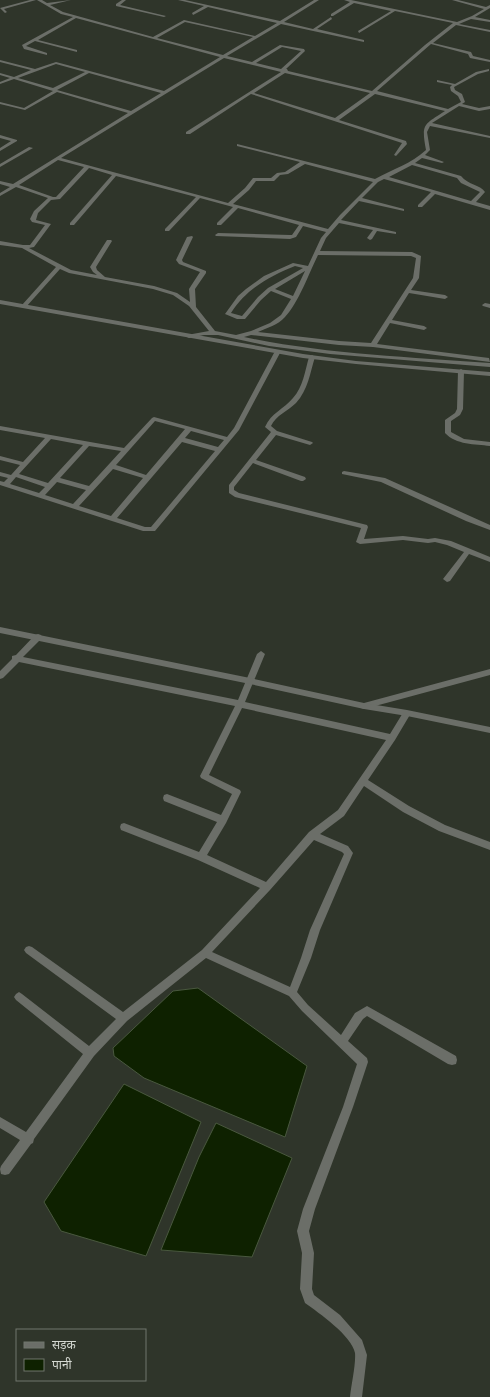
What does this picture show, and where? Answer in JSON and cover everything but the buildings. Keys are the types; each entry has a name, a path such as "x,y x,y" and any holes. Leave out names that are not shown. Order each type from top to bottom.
{"street":[{"path":"5,12 2,8 34,0"},
{"path":"39,0 48,4 59,12 76,17 225,57 450,111"},
{"path":"48,4 69,0"},
{"path":"124,0 117,5 164,16"},
{"path":"180,0 363,41"},
{"path":"0,195 57,158 317,0"},
{"path":"346,0 490,31"},
{"path":"454,0 488,7"},
{"path":"313,30 353,2"},
{"path":"193,14 207,6"},
{"path":"337,119 374,92 430,44 456,24 472,18 488,7"},
{"path":"359,32 395,10"},
{"path":"46,54 23,47 76,17"},
{"path":"472,18 490,21"},
{"path":"154,38 184,21 256,37"},
{"path":"35,40 76,51"},
{"path":"430,44 470,52 471,57 490,60"},
{"path":"188,133 284,70 304,50 281,46 254,63"},
{"path":"1,62 34,70"},
{"path":"0,83 57,63 165,93"},
{"path":"236,337 251,333 278,321 287,311 323,239 329,231 376,181 422,156 428,150 429,146 425,132 428,124 459,105 463,100 460,95 452,90 452,87 477,73 488,70"},
{"path":"0,103 17,108 25,108 89,72"},
{"path":"0,74 132,113"},
{"path":"438,81 455,85"},
{"path":"251,93 337,119 404,142 405,144 396,155"},
{"path":"459,105 484,110 490,108"},
{"path":"428,124 490,137"},
{"path":"0,136 15,141 0,150"},
{"path":"239,145 376,181"},
{"path":"0,166 31,148"},
{"path":"422,156 442,162"},
{"path":"57,158 329,231"},
{"path":"230,204 247,189 255,179 272,180 279,174 286,173 304,162"},
{"path":"410,163 439,174 459,178 462,182 482,190 483,192 472,203"},
{"path":"0,243 23,247 29,247 34,244 47,225 47,223 36,222 33,219 36,212 50,199 58,198 88,166"},
{"path":"72,224 115,174"},
{"path":"384,177 490,208"},
{"path":"0,182 15,185 49,197 50,199"},
{"path":"420,206 434,192"},
{"path":"167,230 200,196"},
{"path":"358,199 402,210"},
{"path":"219,224 237,206"},
{"path":"338,221 394,232"},
{"path":"218,235 290,237 294,236 302,224"},
{"path":"370,238 376,229"},
{"path":"190,237 179,260 181,263 203,271 192,289 193,307"},
{"path":"107,279 95,271 93,267 109,241"},
{"path":"23,247 59,267 74,272 154,288 175,294 193,307 212,333"},
{"path":"317,253 416,255 419,257 418,274 373,345"},
{"path":"295,264 309,267 270,289 259,299 243,318 238,318 228,314 239,299 255,284 295,264"},
{"path":"24,306 59,267"},
{"path":"270,289 294,298"},
{"path":"408,291 445,297"},
{"path":"0,302 277,353 490,374"},
{"path":"388,321 424,328"},
{"path":"189,336 212,333 330,352 490,365"},
{"path":"251,333 339,343 373,345 490,360"},
{"path":"3,484 145,529 153,529 229,439 241,421 277,353"},
{"path":"310,443 275,432 270,429 268,425 272,419 286,409 299,395 304,386 312,357"},
{"path":"461,371 460,409 458,414 448,420 448,433 451,437 460,440 490,444"},
{"path":"75,506 124,450 154,419 229,439"},
{"path":"0,428 124,450"},
{"path":"112,519 190,428"},
{"path":"275,432 231,487 231,491 237,495 364,527 360,542 403,538 428,541 435,540 449,543 490,560"},
{"path":"3,484 13,476 49,437"},
{"path":"180,439 220,450"},
{"path":"40,496 88,443"},
{"path":"0,458 23,464"},
{"path":"253,461 303,479"},
{"path":"111,466 147,477"},
{"path":"344,473 383,480 490,528"},
{"path":"0,474 49,486"},
{"path":"55,479 90,489"},
{"path":"447,579 468,551"},
{"path":"0,630 364,706 490,730"},
{"path":"0,676 15,658 38,638"},
{"path":"201,857 238,792 204,776 240,704 261,654"},
{"path":"15,658 240,704 392,738"},
{"path":"364,706 490,672"},
{"path":"5,1170 90,1053 123,1018 205,953 267,887 312,835 341,813 392,738 407,713"},
{"path":"362,781 406,809 442,828 490,846"},
{"path":"167,798 223,820"},
{"path":"124,827 201,857 267,887"},
{"path":"292,993 315,930 348,853 345,849 312,835"},
{"path":"29,950 123,1018"},
{"path":"205,953 292,993 305,1008 363,1062 348,1107 307,1216 303,1231 308,1252 306,1289 309,1299 336,1319 358,1344 360,1349 361,1355 356,1397"},
{"path":"19,997 90,1053"},
{"path":"342,1042 359,1016 367,1010 452,1060"},
{"path":"0,1122 29,1139"}],"water":[{"path":"198,988 307,1066 285,1137 144,1078 114,1056 113,1048 173,991"},
{"path":"124,1084 201,1122 146,1256 61,1231 44,1202"},
{"path":"216,1123 292,1158 252,1257 161,1250 199,1157"}]}
